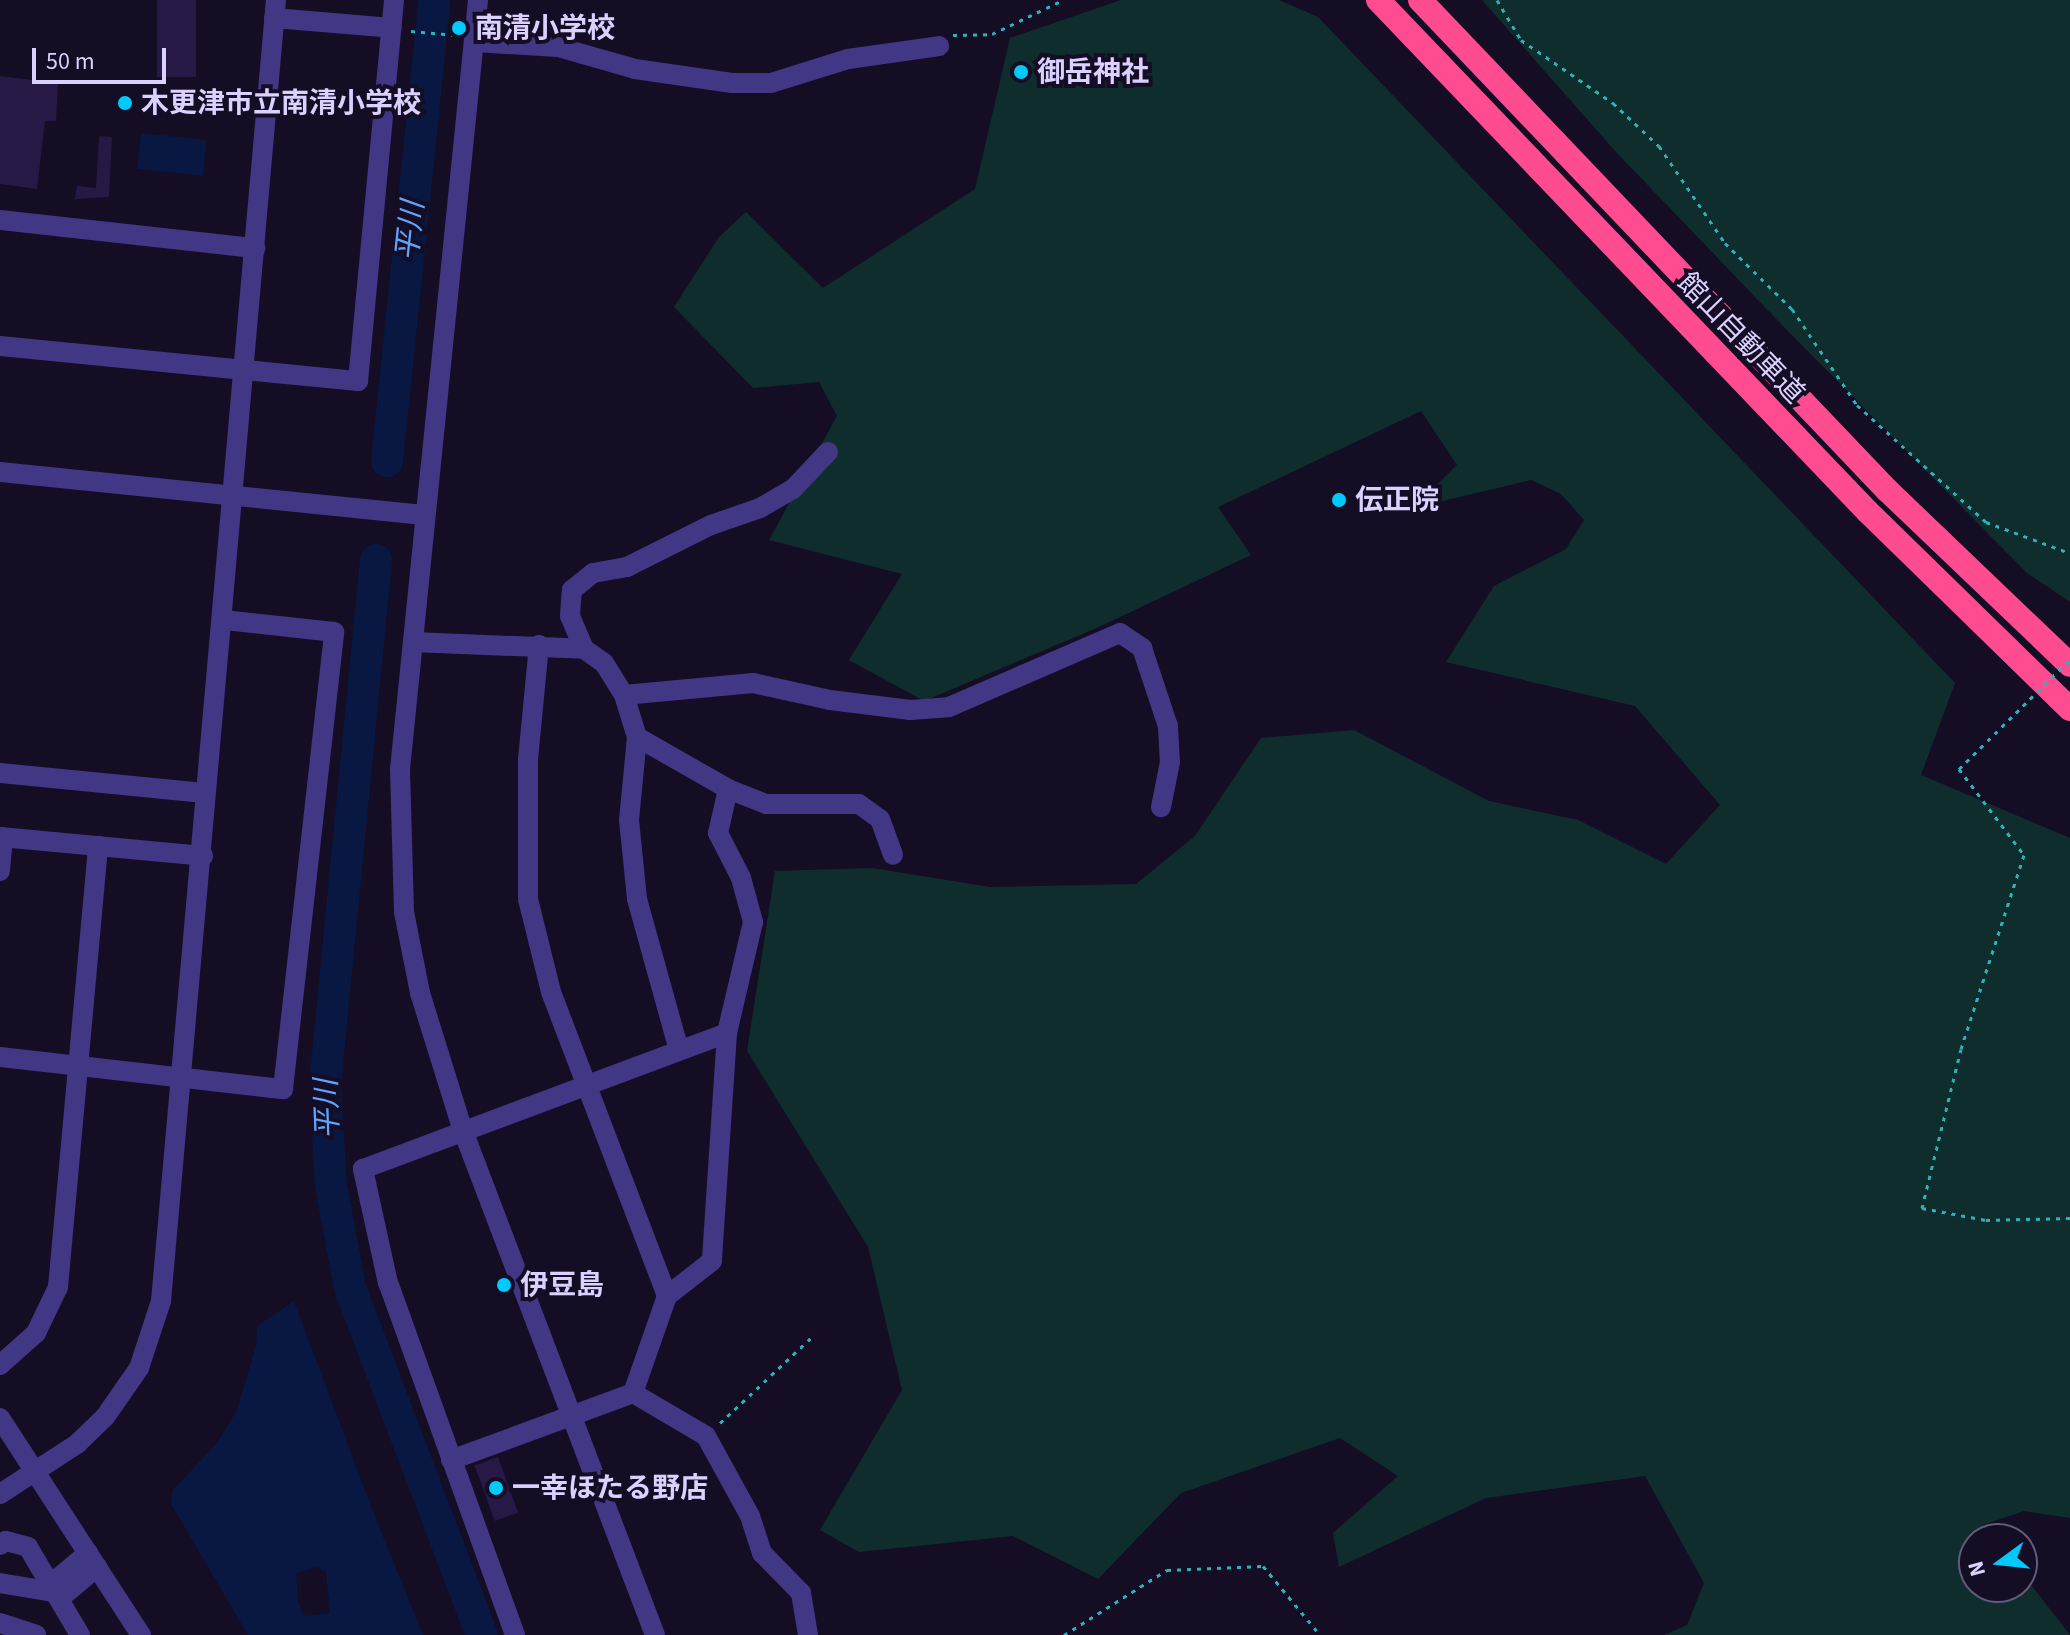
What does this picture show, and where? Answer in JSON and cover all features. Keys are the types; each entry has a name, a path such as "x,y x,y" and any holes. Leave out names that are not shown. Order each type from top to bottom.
{"highway":[{"name":"館山自動車道","path":"1378,0 1868,512 2070,709"},
{"name":"館山自動車道","path":"1420,0 1887,490 2070,665"}],"street":[{"path":"0,346 358,381 398,29 394,0"},
{"path":"478,0 424,515 399,796 404,912 420,993 462,1128 655,1635"},
{"path":"0,1494 77,1444 105,1417 147,1348 161,1301 203,856 275,9 398,29"},
{"path":"474,42 558,47 635,69 732,83 771,83 848,59 939,46"},
{"path":"0,220 255,248"},
{"path":"584,649 570,616 572,590 593,573 627,567 711,525 760,508 793,489 828,452"},
{"path":"0,472 424,515"},
{"path":"0,1057 283,1089 334,632 223,620"},
{"path":"624,695 753,683 857,704 910,710 949,707 1120,633 1142,648 1168,726 1170,762 1161,807"},
{"path":"413,642 584,649 604,663 624,695 637,737 629,820 637,899 679,1050"},
{"path":"539,645 528,775 528,899 551,992 667,1296"},
{"path":"637,737 728,789 766,804 859,804 880,819 893,855"},
{"path":"0,773 194,792"},
{"path":"633,1393 667,1296 712,1261 727,1033 753,922 741,878 718,833 728,789"},
{"path":"0,871 2,837 203,856"},
{"path":"0,1365 36,1333 58,1287 98,846"},
{"path":"515,1635 388,1283 363,1169 462,1128 727,1033"},
{"path":"451,1460 633,1393"},
{"path":"633,1393 706,1436 750,1516 762,1553 801,1593 808,1635"},
{"path":"0,1418 141,1635"},
{"path":"0,1545 6,1541 28,1547 80,1635"},
{"path":"0,1583 54,1592 93,1560"},
{"path":"54,1592 59,1635"},
{"path":"0,1623 36,1635"}],"path":[{"path":"939,46 957,32 992,34 1063,0"},
{"path":"1497,0 1521,40 1613,103 1659,146 1725,243 1792,309 1857,405 1986,522 2070,553"},
{"path":"398,29 453,35"},
{"path":"2070,659 1959,769 2024,855 1961,1049 1922,1208 1986,1220 2070,1218"},
{"path":"706,1436 815,1334"},
{"path":"1064,1635 1167,1570 1263,1566 1320,1635"}],"green space":[{"path":"1121,0 1279,0 1318,17 1955,683 1921,775 2070,838 2070,1518 2024,1511 1989,1523 1958,1523 1958,1603 2038,1603 2038,1594 2070,1635 1664,1635 1687,1625 1704,1583 1645,1476 1486,1498 1339,1567 1333,1533 1398,1476 1340,1438 1181,1493 1098,1579 1013,1536 859,1552 820,1530 902,1390 868,1247 747,1051 775,871 872,868 990,887 1136,884 1195,836 1261,738 1354,730 1489,801 1578,820 1666,864 1720,805 1635,706 1446,662 1494,586 1566,549 1584,520 1561,494 1531,480 1413,508 1457,465 1421,411 1218,507 1251,555 1099,627 924,701 849,660 902,574 769,540 837,416 819,382 753,388 674,307 719,237 746,212 823,288 975,189 1010,38"},
{"path":"1482,0 2070,0 2070,602 2027,573 1782,325 1616,152"}],"water":[{"path":"141,133 207,140 203,176 137,169"},
{"path":"294,1301 423,1635 248,1635 171,1504 172,1491 217,1443 237,1410 256,1346 257,1326","holes":["318,1567 326,1572 330,1613 304,1616 298,1602 296,1573"]}],"building":[{"path":"157,0 196,0 196,77 157,77"},
{"path":"0,76 58,83 56,121 45,121 37,189 0,184"},
{"path":"99,136 112,137 109,197 75,199 77,186 96,188"},
{"name":"一幸ほたる野店","path":"498,1457 518,1512 495,1521 475,1466"}],"waterway":[{"name":"平川","path":"387,461 435,0"},
{"name":"平川","path":"376,560 325,1085 331,1185 350,1288 482,1635"}],"place":[{"name":"南清小学校","path":"459,28"},
{"name":"御岳神社","path":"1021,72"},
{"name":"木更津市立南清小学校","path":"125,103"},
{"name":"伝正院","path":"1339,500"},
{"name":"伊豆島","path":"504,1285"},
{"name":"一幸ほたる野店","path":"496,1488"}]}
